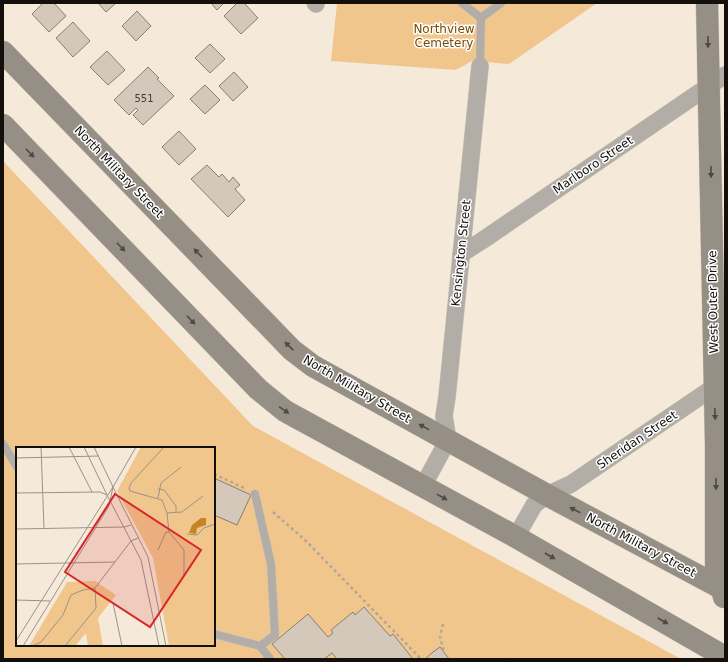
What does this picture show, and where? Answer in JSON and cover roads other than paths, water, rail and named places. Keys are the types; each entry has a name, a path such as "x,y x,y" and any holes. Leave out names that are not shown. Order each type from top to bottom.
{"street":[{"name":"West Outer Drive","path":"708,3 717,80 720,384 716,445 716,565 724,592"},
{"name":"North Military Street","path":"3,52 292,350 313,366 724,592"},
{"name":"Kensington Street","path":"448,440 444,416 480,66"},
{"name":"Marlboro Street","path":"461,254 717,80"},
{"path":"3,125 258,389 285,411 516,537 725,657"},
{"name":"Sheridan Street","path":"516,537 534,505 547,495 571,484 720,384"},
{"path":"423,486 448,440"}],"lane":[{"path":"462,3 481,18"},
{"path":"481,18 501,3"},
{"path":"480,66 481,18"},
{"path":"3,444 16,465"},
{"path":"255,494 271,564 275,635 260,646"},
{"path":"215,634 260,646 270,659"}],"park label":[{"name":"Northview Cemetery","path":"444,36"}]}
